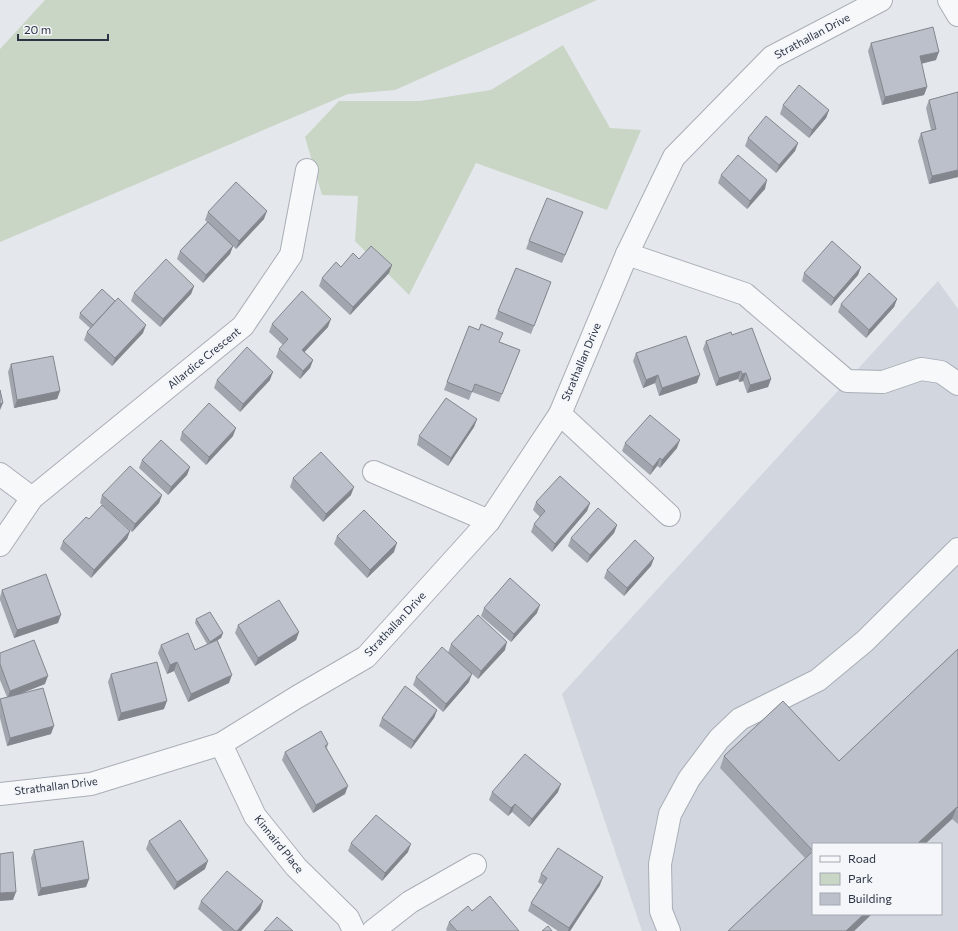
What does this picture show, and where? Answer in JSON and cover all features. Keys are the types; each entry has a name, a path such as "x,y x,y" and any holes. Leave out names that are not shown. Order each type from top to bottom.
{"street":[{"name":"Strathallan Drive","path":"0,794 91,784 221,744 297,697 366,657 489,520 560,414 627,254 674,157 772,57 881,0"},
{"path":"949,0 958,16"},
{"name":"Allardice Crescent","path":"0,545 32,498 243,326 291,255 306,170"},
{"path":"627,254 745,294 847,381 883,382 921,369 941,372 958,384"},
{"path":"560,414 669,515"},
{"path":"374,472 489,520"},
{"path":"0,474 32,498"},
{"path":"669,931 661,911 660,864 670,814 689,779 719,739 740,719 818,680 865,641 958,549"},
{"name":"Kinnaird Place","path":"221,744 255,816 296,867 348,918 354,931"},
{"path":"373,931 410,902 476,865"}],"shaded area":[{"path":"938,281 958,309 958,931 642,931 562,694"}],"green space":[{"path":"45,0 597,0 395,90 348,94 0,242 0,49"},
{"path":"563,45 610,128 641,130 607,210 476,163 409,295 355,241 358,196 322,195 305,137 339,101 420,101 491,90"}],"building":[{"path":"933,27 939,52 920,56 927,87 885,97 871,43"},
{"path":"799,85 829,110 812,130 783,105"},
{"path":"958,92 958,170 932,176 921,133 936,129 929,100"},
{"path":"766,116 798,143 779,165 748,138"},
{"path":"738,155 767,180 750,201 721,175"},
{"path":"236,182 267,211 239,241 208,212"},
{"path":"547,198 583,212 565,255 529,241"},
{"path":"208,222 233,246 206,275 180,251"},
{"path":"832,241 861,267 834,298 804,273"},
{"path":"371,246 392,265 353,307 322,278 336,262 341,267 353,253 359,259"},
{"path":"166,259 194,286 163,319 134,293"},
{"path":"516,268 551,282 534,326 498,311"},
{"path":"869,273 897,299 869,330 841,304"},
{"path":"102,289 115,301 93,325 80,313"},
{"path":"302,291 331,319 302,350 313,360 303,371 279,349 288,339 272,324"},
{"path":"118,298 146,325 115,358 87,332"},
{"path":"481,324 503,333 499,342 520,350 502,394 475,384 472,392 447,382 469,326 479,330"},
{"path":"752,328 771,379 750,385 746,373 742,374 741,371 719,378 706,341 731,332 732,335"},
{"path":"686,336 700,375 662,388 658,375 646,380 636,353"},
{"path":"247,347 273,372 243,404 217,380"},
{"path":"53,356 60,391 17,400 11,364"},
{"path":"0,390 3,403 0,404"},
{"path":"446,398 477,419 451,458 419,436"},
{"path":"209,403 236,428 209,457 182,432"},
{"path":"650,415 680,440 662,460 660,458 653,467 625,443"},
{"path":"161,440 190,467 171,487 142,460"},
{"path":"321,452 354,487 326,514 293,478"},
{"path":"130,466 162,495 135,524 102,495"},
{"path":"560,476 590,503 555,544 534,524 545,511 536,502"},
{"path":"102,505 130,531 94,570 63,541 86,517 89,519"},
{"path":"598,508 617,525 590,555 571,538"},
{"path":"364,510 397,543 370,570 337,536"},
{"path":"635,540 654,558 627,588 607,570"},
{"path":"46,574 61,615 17,630 2,590"},
{"path":"510,578 540,605 514,634 484,608"},
{"path":"279,600 299,632 258,658 238,625"},
{"path":"210,612 223,633 210,642 196,619"},
{"path":"478,615 507,642 481,671 451,644"},
{"path":"188,633 195,650 217,640 232,675 191,694 177,662 170,665 161,645"},
{"path":"34,640 48,676 10,691 0,664 0,653"},
{"path":"442,647 472,674 446,704 416,677"},
{"path":"958,649 958,808 957,807 918,843 812,843 812,850 724,756 783,701 839,761"},
{"path":"157,662 167,701 121,713 111,674"},
{"path":"405,686 437,710 414,741 382,718"},
{"path":"43,688 54,726 10,738 0,699"},
{"path":"321,731 328,744 325,746 348,786 316,805 285,752"},
{"path":"525,754 561,784 532,819 515,804 511,808 492,792"},
{"path":"376,815 411,844 385,873 351,843"},
{"path":"180,820 208,861 177,882 149,841"},
{"path":"83,841 89,879 41,888 34,850"},
{"path":"558,848 603,877 569,928 531,903 547,878 541,874"},
{"path":"13,852 16,892 0,893 0,854"},
{"path":"812,852 812,915 863,915 846,931 728,931"},
{"path":"227,871 263,901 237,931 235,931 201,901"},
{"path":"490,896 519,931 457,931 449,922 468,906 472,911"},
{"path":"277,917 293,931 264,931"},
{"path":"548,926 552,931 542,931"}]}
